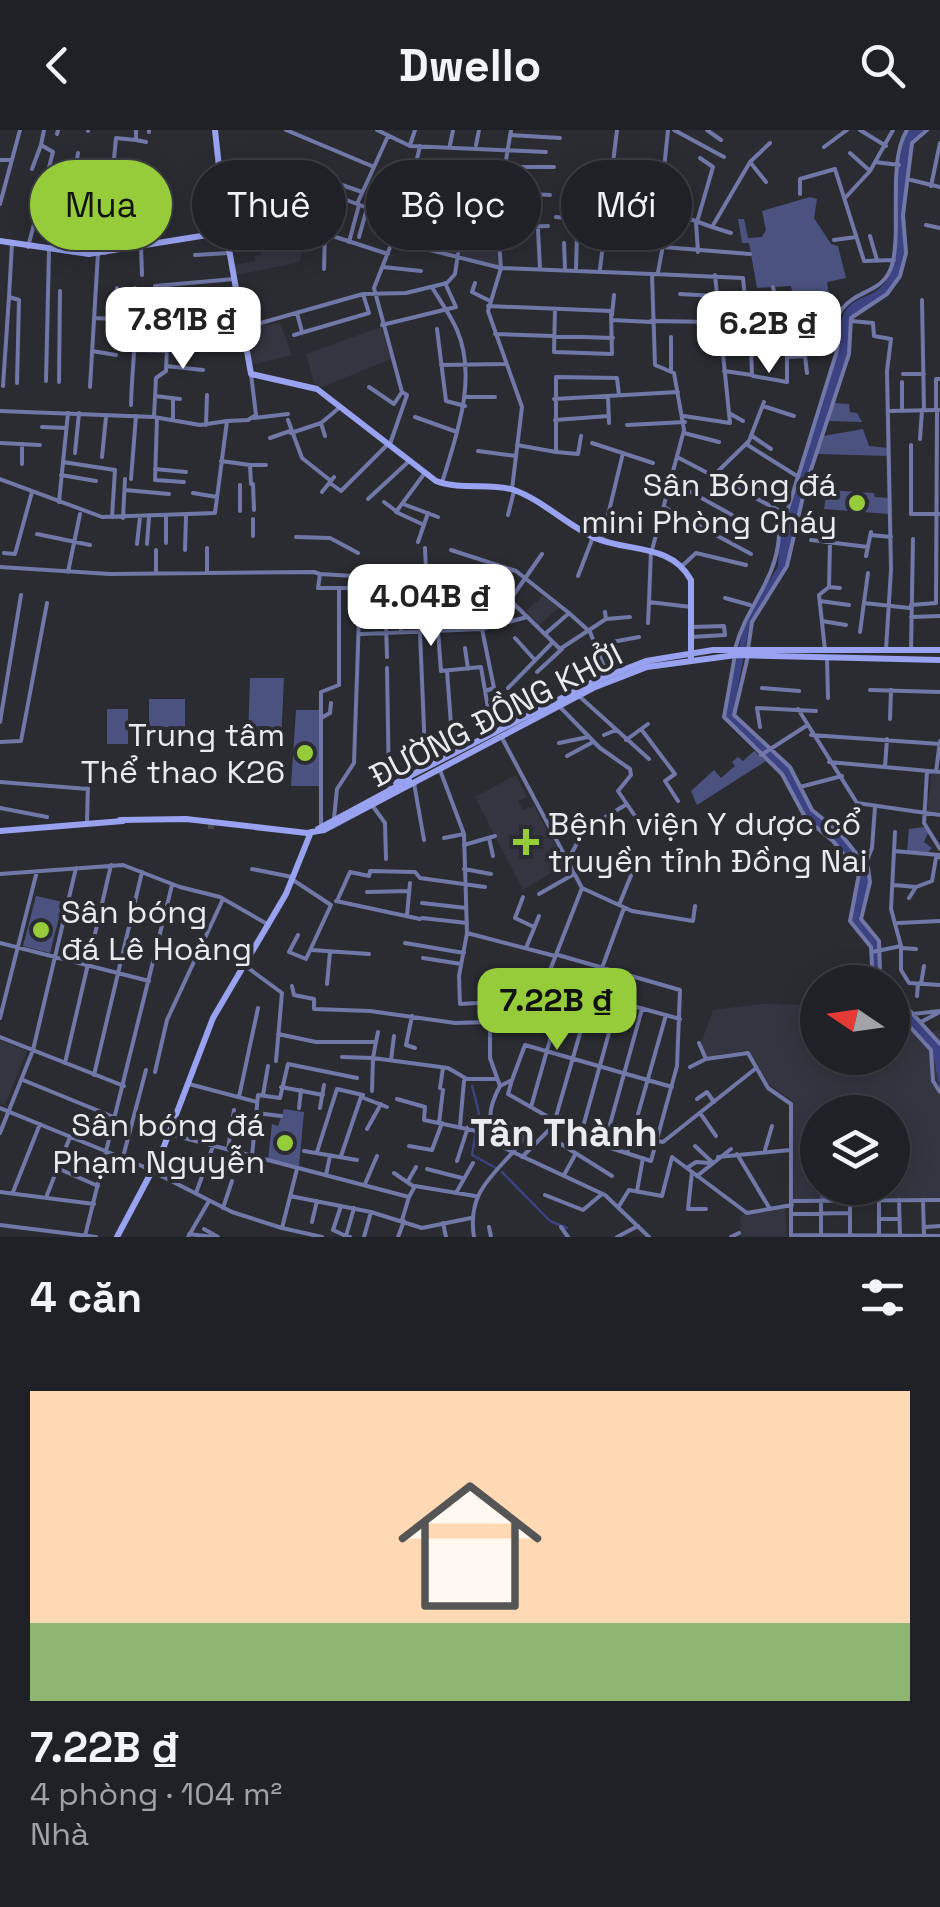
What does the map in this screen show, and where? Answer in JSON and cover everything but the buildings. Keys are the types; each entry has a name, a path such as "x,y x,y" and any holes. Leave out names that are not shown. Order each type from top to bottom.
{"main road":[{"path":"215,130 218,160"},
{"path":"0,241 51,251 118,250"},
{"path":"228,250 252,374 312,387 343,405 407,462 442,484 513,490 598,539 652,550 681,567 692,580 690,655"},
{"name":"ĐƯỜNG ĐỒNG KHỞI","path":"379,794 438,767 608,675 646,661 736,652 860,654 911,649 940,655"},
{"path":"860,654 940,655"},
{"name":"ĐƯỜNG ĐỒNG KHỞI","path":"318,829 402,782 579,696 633,672 690,655"},
{"name":"ĐƯỜNG ĐỒNG KHỞI","path":"318,829 372,805 402,782"},
{"path":"0,831 174,818 318,829 269,925 213,1018 153,1172 116,1237"},
{"path":"120,820 230,824"},
{"path":"304,855 306,841"}],"street":[{"path":"0,204 20,130"},
{"path":"36,160 44,130"},
{"path":"136,130 136,140"},
{"path":"287,130 301,132 366,163"},
{"path":"376,130 410,146 546,152"},
{"path":"410,146 414,130"},
{"path":"450,145 452,130"},
{"path":"476,146 479,130"},
{"path":"613,160 617,130"},
{"path":"659,130 670,131 724,157"},
{"path":"707,130 721,140"},
{"path":"824,146 848,130"},
{"path":"860,130 886,146"},
{"path":"845,198 870,171 894,130"},
{"path":"870,965 872,952 850,922 859,878 833,841 806,820 782,774 724,717 736,652 750,606 777,566 786,514 838,343 842,308 879,286 894,260 892,214 900,148 907,130"},
{"path":"880,965 882,948 861,919 871,877 866,864 839,832 812,810 790,767 734,714 752,622 783,578 796,521 848,354 851,321 856,311 887,294 900,276 912,142 928,130"},
{"path":"666,160 670,131"},
{"path":"506,160 511,133 560,138"},
{"path":"377,160 388,136"},
{"path":"90,387 94,318 116,138 146,142"},
{"path":"712,228 750,162 770,142"},
{"path":"931,186 940,143"},
{"path":"28,247 53,152 41,146"},
{"path":"417,160 420,146"},
{"path":"46,381 51,251 58,223 67,220 78,153"},
{"path":"850,153 870,171"},
{"path":"698,252 697,222 713,167 700,158"},
{"path":"0,160 12,160"},
{"path":"750,162 766,182"},
{"path":"875,162 898,163 899,176"},
{"path":"541,167 554,167"},
{"path":"800,194 797,182 832,168 865,262 894,260"},
{"path":"899,176 940,187"},
{"path":"349,242 366,184"},
{"path":"346,186 362,192"},
{"path":"541,194 550,194"},
{"path":"346,200 366,208"},
{"path":"360,237 366,212"},
{"path":"556,217 561,218"},
{"path":"692,220 731,233"},
{"path":"926,225 940,228"},
{"path":"541,226 548,226"},
{"path":"870,236 876,260"},
{"path":"834,240 856,237"},
{"path":"346,241 389,255"},
{"path":"3,386 12,244"},
{"path":"141,250 142,275"},
{"path":"324,270 325,250"},
{"path":"0,411 136,416 206,425 226,420 288,417 302,458 341,492 388,446 407,396 402,392 374,292 391,250"},
{"path":"438,250 501,268 743,278 752,375"},
{"path":"499,250 501,268 488,303 504,364 522,408 508,515"},
{"path":"539,250 540,269"},
{"path":"564,250 565,269"},
{"path":"576,269 577,250"},
{"path":"600,270 602,250"},
{"path":"662,250 650,322 655,365 671,370"},
{"path":"688,250 750,254"},
{"path":"195,256 229,254"},
{"path":"94,318 243,330 363,294 444,284 455,274 458,254"},
{"path":"383,266 422,272"},
{"path":"627,425 684,419 728,424 714,275"},
{"path":"158,321 156,286 234,279"},
{"path":"475,283 472,292 488,303 610,311 612,318"},
{"path":"382,325 456,306 444,284"},
{"path":"724,370 787,382 788,355 773,286"},
{"path":"432,287 458,332 464,368 464,406 442,484"},
{"path":"116,322 117,288"},
{"path":"131,405 137,321 135,288"},
{"path":"59,382 60,291"},
{"path":"294,335 369,313 363,294"},
{"path":"680,294 714,296"},
{"path":"555,308 555,352 611,355 614,296"},
{"path":"9,298 19,300 18,383"},
{"path":"920,439 924,374 922,300"},
{"path":"158,312 178,312"},
{"path":"297,313 302,332"},
{"path":"612,318 717,322"},
{"path":"851,321 873,323 873,336 892,339 886,649"},
{"path":"168,322 166,366 156,376 156,481 184,482"},
{"path":"784,328 812,322 820,344 838,343"},
{"path":"437,329 446,402 464,406"},
{"path":"495,334 612,338"},
{"path":"47,335 60,336"},
{"path":"648,623 652,550 684,433 671,370 671,337"},
{"path":"136,350 167,351"},
{"path":"92,351 116,355"},
{"path":"752,354 805,356 807,373"},
{"path":"441,365 464,368 504,364"},
{"path":"166,366 203,370"},
{"path":"252,374 254,418"},
{"path":"903,374 924,374"},
{"path":"556,452 556,376 618,379 619,396"},
{"path":"864,603 888,607 936,604 939,378"},
{"path":"902,382 902,410"},
{"path":"369,386 394,404 402,392"},
{"path":"554,399 678,392"},
{"path":"206,425 207,395"},
{"path":"155,396 180,399"},
{"path":"464,397 495,396"},
{"path":"555,420 609,419 608,396"},
{"path":"173,398 173,421"},
{"path":"821,398 832,401"},
{"path":"712,477 752,436 764,404 794,416"},
{"path":"270,438 321,423 343,405"},
{"path":"889,412 938,410"},
{"path":"59,502 68,413"},
{"path":"75,453 80,413"},
{"path":"729,413 743,421"},
{"path":"102,456 106,415"},
{"path":"123,518 136,416"},
{"path":"415,417 457,432"},
{"path":"0,479 81,512 112,518 215,513 226,420"},
{"path":"321,423 325,436"},
{"path":"42,427 66,428"},
{"path":"684,433 719,442"},
{"path":"518,445 578,454 581,436"},
{"path":"752,436 771,449"},
{"path":"0,443 40,445"},
{"path":"592,443 653,464"},
{"path":"22,444 22,464"},
{"path":"746,444 797,476"},
{"path":"911,445 911,514 937,514"},
{"path":"478,450 516,456"},
{"path":"578,576 598,539 623,453"},
{"path":"678,457 786,514"},
{"path":"221,461 266,465"},
{"path":"63,462 114,470 112,518"},
{"path":"368,499 407,462"},
{"path":"250,466 254,510"},
{"path":"155,469 186,472"},
{"path":"396,512 424,474"},
{"path":"61,475 96,481"},
{"path":"735,489 741,478 790,502"},
{"path":"322,492 332,481"},
{"path":"671,481 732,515"},
{"path":"240,485 240,511"},
{"path":"645,486 668,490"},
{"path":"754,497 760,487"},
{"path":"125,490 169,494"},
{"path":"4,553 15,554 32,491"},
{"path":"194,492 218,497"},
{"path":"384,502 424,525"},
{"path":"403,504 438,516"},
{"path":"664,508 751,554"},
{"path":"68,572 81,512"},
{"path":"418,542 428,513"},
{"path":"185,550 186,516"},
{"path":"137,544 140,517"},
{"path":"147,544 150,517"},
{"path":"166,517 166,542"},
{"path":"253,519 253,536"},
{"path":"796,521 817,527"},
{"path":"37,534 90,545"},
{"path":"866,556 871,534 891,538"},
{"path":"296,538 330,538 358,554"},
{"path":"911,649 912,539"},
{"path":"811,540 868,547"},
{"path":"829,587 830,542"},
{"path":"207,548 207,573"},
{"path":"425,548 429,632"},
{"path":"156,550 156,574"},
{"path":"451,550 496,564 526,579 569,613 590,632 608,675"},
{"path":"477,608 510,600 542,554"},
{"path":"681,567 696,554 746,565"},
{"path":"445,582 483,577 496,564"},
{"path":"0,579 1,567 68,572 353,576"},
{"path":"860,632 868,573"},
{"path":"320,574 318,588 360,588 354,763 337,788 334,818"},
{"path":"483,577 500,595"},
{"path":"470,580 494,688 485,690"},
{"path":"828,698 820,593 829,587 840,588"},
{"path":"318,829 321,692 339,685 339,588"},
{"path":"400,589 401,632"},
{"path":"385,591 387,657"},
{"path":"452,594 473,592"},
{"path":"0,722 21,595"},
{"path":"725,598 750,606"},
{"path":"510,600 562,649"},
{"path":"820,601 849,605"},
{"path":"648,602 691,607"},
{"path":"0,742 21,740 47,603"},
{"path":"605,612 606,620"},
{"path":"545,634 569,613"},
{"path":"911,617 940,616"},
{"path":"537,672 562,649 606,620 630,617"},
{"path":"361,634 482,629 526,618"},
{"path":"822,621 846,624"},
{"path":"691,627 724,626 726,634 691,637"},
{"path":"438,632 440,669 447,672 481,667 498,734 582,888 621,907 693,921 695,906"},
{"path":"420,633 425,752"},
{"path":"596,646 639,637"},
{"path":"515,638 534,658"},
{"path":"508,688 552,642"},
{"path":"465,648 468,668"},
{"path":"387,668 402,782 424,840"},
{"path":"447,672 454,756"},
{"path":"762,688 799,691"},
{"path":"870,690 940,692"},
{"path":"890,718 891,690"},
{"path":"579,696 649,759"},
{"path":"321,718 330,714 331,703"},
{"path":"560,706 590,739 630,769 631,774 618,788 636,816"},
{"path":"760,727 756,708 816,711"},
{"path":"798,709 856,802 940,816"},
{"path":"626,740 648,724"},
{"path":"761,755 806,726"},
{"path":"641,729 676,774 666,781 678,801"},
{"path":"604,736 616,730"},
{"path":"811,735 940,742 938,772 829,762"},
{"path":"559,743 590,739"},
{"path":"568,756 590,739"},
{"path":"885,766 887,739"},
{"path":"438,767 464,834 467,933 457,997 461,1004 494,1002 533,1014 582,888"},
{"path":"928,771 924,826 940,854"},
{"path":"800,787 842,776"},
{"path":"0,782 88,786 86,824"},
{"path":"567,862 584,830 628,804"},
{"path":"372,805 385,823 386,859"},
{"path":"866,864 872,848 875,807"},
{"path":"0,808 47,817"},
{"path":"895,832 892,920 940,921"},
{"path":"444,838 464,834"},
{"path":"464,844 492,837 493,856"},
{"path":"894,851 940,854"},
{"path":"894,886 916,887 932,881 940,854"},
{"path":"65,1063 111,865"},
{"path":"1,876 111,865 224,898 269,925"},
{"path":"0,1134 33,1050 76,868"},
{"path":"252,869 294,879 334,902 467,923"},
{"path":"464,869 491,874"},
{"path":"0,1018 37,871"},
{"path":"298,934 288,954 304,959 350,872 369,876 370,871 415,872 420,878 485,887"},
{"path":"94,1074 142,872"},
{"path":"602,968 632,873"},
{"path":"538,894 574,874"},
{"path":"859,878 871,877"},
{"path":"408,916 410,883"},
{"path":"85,1236 172,884"},
{"path":"909,898 916,887"},
{"path":"367,892 409,891"},
{"path":"523,897 516,919 534,927"},
{"path":"154,1072 166,1022 224,898"},
{"path":"422,903 466,908"},
{"path":"526,948 539,916"},
{"path":"898,923 902,973 909,983 940,984"},
{"path":"467,933 680,990 672,1087 652,1161 580,1136 508,1094 525,1046 672,1087"},
{"path":"0,943 149,981"},
{"path":"406,943 464,953"},
{"path":"872,952 882,948 916,949"},
{"path":"312,950 369,954"},
{"path":"327,984 330,952"},
{"path":"423,958 461,964"},
{"path":"244,965 280,988 276,1061"},
{"path":"917,996 924,966"},
{"path":"580,1136 625,974"},
{"path":"546,982 680,1019"},
{"path":"292,986 294,995 314,999 314,1009 456,1023 490,1022 495,1078 500,1086"},
{"path":"531,1106 564,988"},
{"path":"522,1157 556,1122 591,995"},
{"path":"238,1097 258,1008"},
{"path":"604,1146 642,1009"},
{"path":"910,1010 940,1044"},
{"path":"914,1014 939,1011"},
{"path":"921,1022 939,1011"},
{"path":"627,1154 666,1015"},
{"path":"412,1016 406,1045 415,1048"},
{"path":"910,1026 930,1048 940,1092"},
{"path":"372,1091 378,1032"},
{"path":"278,1034 316,1042 376,1042"},
{"path":"391,1060 394,1036"},
{"path":"0,1037 124,1086"},
{"path":"699,1043 706,1058"},
{"path":"690,1067 706,1058 746,1052 768,1088 792,1104 791,1236 940,1236"},
{"path":"342,1057 443,1068 464,1078 495,1078"},
{"path":"252,1156 258,1095 280,1098 288,1064 357,1078"},
{"path":"264,1095 268,1066"},
{"path":"409,1146 433,1150 440,1123 443,1068"},
{"path":"657,1141 663,1142 755,1069"},
{"path":"123,1158 146,1070"},
{"path":"460,1126 464,1078"},
{"path":"22,1080 116,1118"},
{"path":"492,1134 490,1113 500,1086 512,1080"},
{"path":"188,1084 257,1102"},
{"path":"320,1108 324,1085"},
{"path":"281,1086 322,1095"},
{"path":"317,1152 336,1089 384,1105 367,1129"},
{"path":"298,1108 302,1090"},
{"path":"697,1098 707,1092 714,1102"},
{"path":"341,1156 348,1124 363,1095"},
{"path":"397,1099 425,1108 424,1120 492,1134 513,1154 602,1194 649,1237"},
{"path":"0,1108 123,1158 223,1208 322,1237"},
{"path":"228,1150 234,1110"},
{"path":"256,1113 281,1116"},
{"path":"700,1113 716,1136"},
{"path":"474,1237 471,1218 475,1196 513,1154 525,1133 505,1121"},
{"path":"13,1192 40,1124"},
{"path":"765,1150 772,1126"},
{"path":"458,1161 468,1128"},
{"path":"169,1134 410,1197"},
{"path":"46,1195 70,1136"},
{"path":"561,1144 612,1176"},
{"path":"195,1194 213,1146"},
{"path":"695,1146 711,1163"},
{"path":"304,1150 357,1160"},
{"path":"692,1172 731,1150"},
{"path":"718,1157 790,1150"},
{"path":"326,1176 330,1154"},
{"path":"738,1154 770,1209"},
{"path":"564,1176 574,1155"},
{"path":"365,1184 377,1156"},
{"path":"637,1191 643,1158"},
{"path":"619,1206 627,1192 662,1196 670,1158 747,1213 800,1202"},
{"path":"706,1209 688,1209 696,1162 711,1163"},
{"path":"456,1193 473,1163"},
{"path":"408,1182 416,1167"},
{"path":"57,1168 98,1186"},
{"path":"284,1237 296,1169"},
{"path":"427,1169 462,1178"},
{"path":"394,1173 413,1186 475,1196"},
{"path":"223,1208 232,1181"},
{"path":"398,1237 413,1186"},
{"path":"0,1192 94,1204"},
{"path":"546,1196 583,1210 602,1194"},
{"path":"290,1196 371,1212 422,1228 471,1218"},
{"path":"910,1200 940,1200"},
{"path":"923,1200 924,1236"},
{"path":"209,1201 188,1236 215,1237"},
{"path":"312,1222 318,1201"},
{"path":"820,1205 821,1236"},
{"path":"850,1205 850,1236"},
{"path":"879,1205 882,1236"},
{"path":"899,1205 904,1236"},
{"path":"341,1206 333,1230 348,1236 354,1208"},
{"path":"364,1237 371,1212"},
{"path":"792,1214 850,1213"},
{"path":"879,1220 900,1219"},
{"path":"443,1222 446,1237"},
{"path":"0,1225 95,1237"},
{"path":"617,1237 638,1226"},
{"path":"924,1226 940,1226"},
{"path":"560,1227 568,1237"},
{"path":"420,1237 422,1228"},
{"path":"489,1228 490,1237"},
{"path":"46,1237 47,1229"},
{"path":"204,1229 215,1237"},
{"path":"731,1237 739,1233"}],"shaded area":[{"path":"908,130 924,130 911,142 899,275 887,293 850,317 847,354 804,488 786,565 749,627 733,715 789,767 811,811 842,836 867,869 869,882 859,916 882,950 880,965 874,965 872,948 851,921 859,873 834,840 806,818 783,773 725,717 745,618 778,567 780,536 839,349 844,314 850,305 885,283 892,270 902,147"},
{"path":"810,197 817,199 814,218 831,244 838,246 846,278 827,282 832,313 804,321 802,314 797,315 791,286 757,288 749,243 742,243 738,219 744,219 748,238 762,237 766,230 762,211"},
{"path":"260,250 302,250 300,262 236,275 234,265 255,261 255,256 261,255"},
{"path":"441,250 499,250 499,266"},
{"path":"203,315 239,317 241,331 202,326"},
{"path":"280,323 292,355 251,365 245,328"},
{"path":"381,327 391,359 322,387 314,383 306,354"},
{"path":"833,403 849,404 850,412 857,413 862,422 828,421"},
{"path":"863,429 869,446 888,448 889,456 818,454 823,436"},
{"name":"Sân Bóng đá mini Phòng Cháy","path":"827,490 874,493 875,497 889,498 889,514 824,509"},
{"path":"543,596 559,608 539,625 526,611"},
{"path":"250,678 284,678 281,741 248,739"},
{"path":"149,699 185,699 185,727 149,727"},
{"path":"107,709 128,709 128,744 107,744"},
{"name":"Trung tâm Thể thao K26","path":"296,710 319,710 319,786 291,786"},
{"path":"754,751 766,761 697,805 691,791 714,770 721,778 735,766 732,762 738,757 743,761"},
{"path":"932,772 940,773 940,812 927,811"},
{"name":"Bệnh viện Y dược cổ truyền tỉnh Đồng Nai","path":"516,775 527,797 518,801 523,810 534,806 566,864 523,890 475,797"},
{"path":"924,827 928,833 924,842 932,848 928,852 907,851 909,829"},
{"name":"Sân bóng đá Lê Hoàng","path":"36,896 63,902 50,953 23,946"},
{"path":"761,1004 800,1005 800,1075 910,1075 910,1028 917,1036 940,1030 940,1198 910,1198 910,1095 800,1095 800,1199 794,1199 793,1101 768,1084 748,1050 707,1057 700,1046 713,1010"},
{"path":"910,1012 940,1046 940,1090 932,1049 910,1025"},
{"path":"0,1040 27,1051 5,1105 0,1103"},
{"name":"Sân bóng đá Phạm Nguyễn","path":"284,1109 304,1112 299,1166 268,1159 272,1124 278,1126"},
{"path":"785,1207 787,1237 741,1237 740,1217 746,1212"}],"waterway":[{"path":"472,1086 479,1113 472,1155 496,1168"},
{"path":"502,1172 550,1221 567,1228"}],"tunnel":[{"path":"208,826 214,826"}],"place":[{"name":"Sân Bóng đá mini Phòng Cháy","path":"857,503"},
{"name":"Trung tâm Thể thao K26","path":"305,753"},
{"name":"Bệnh viện Y dược cổ truyền tỉnh Đồng Nai","path":"526,842"},
{"name":"Sân bóng đá Lê Hoàng","path":"41,930"},
{"name":"Sân bóng đá Phạm Nguyễn","path":"285,1143"}],"district":[{"name":"Tân Thành","path":"564,1133"}]}
